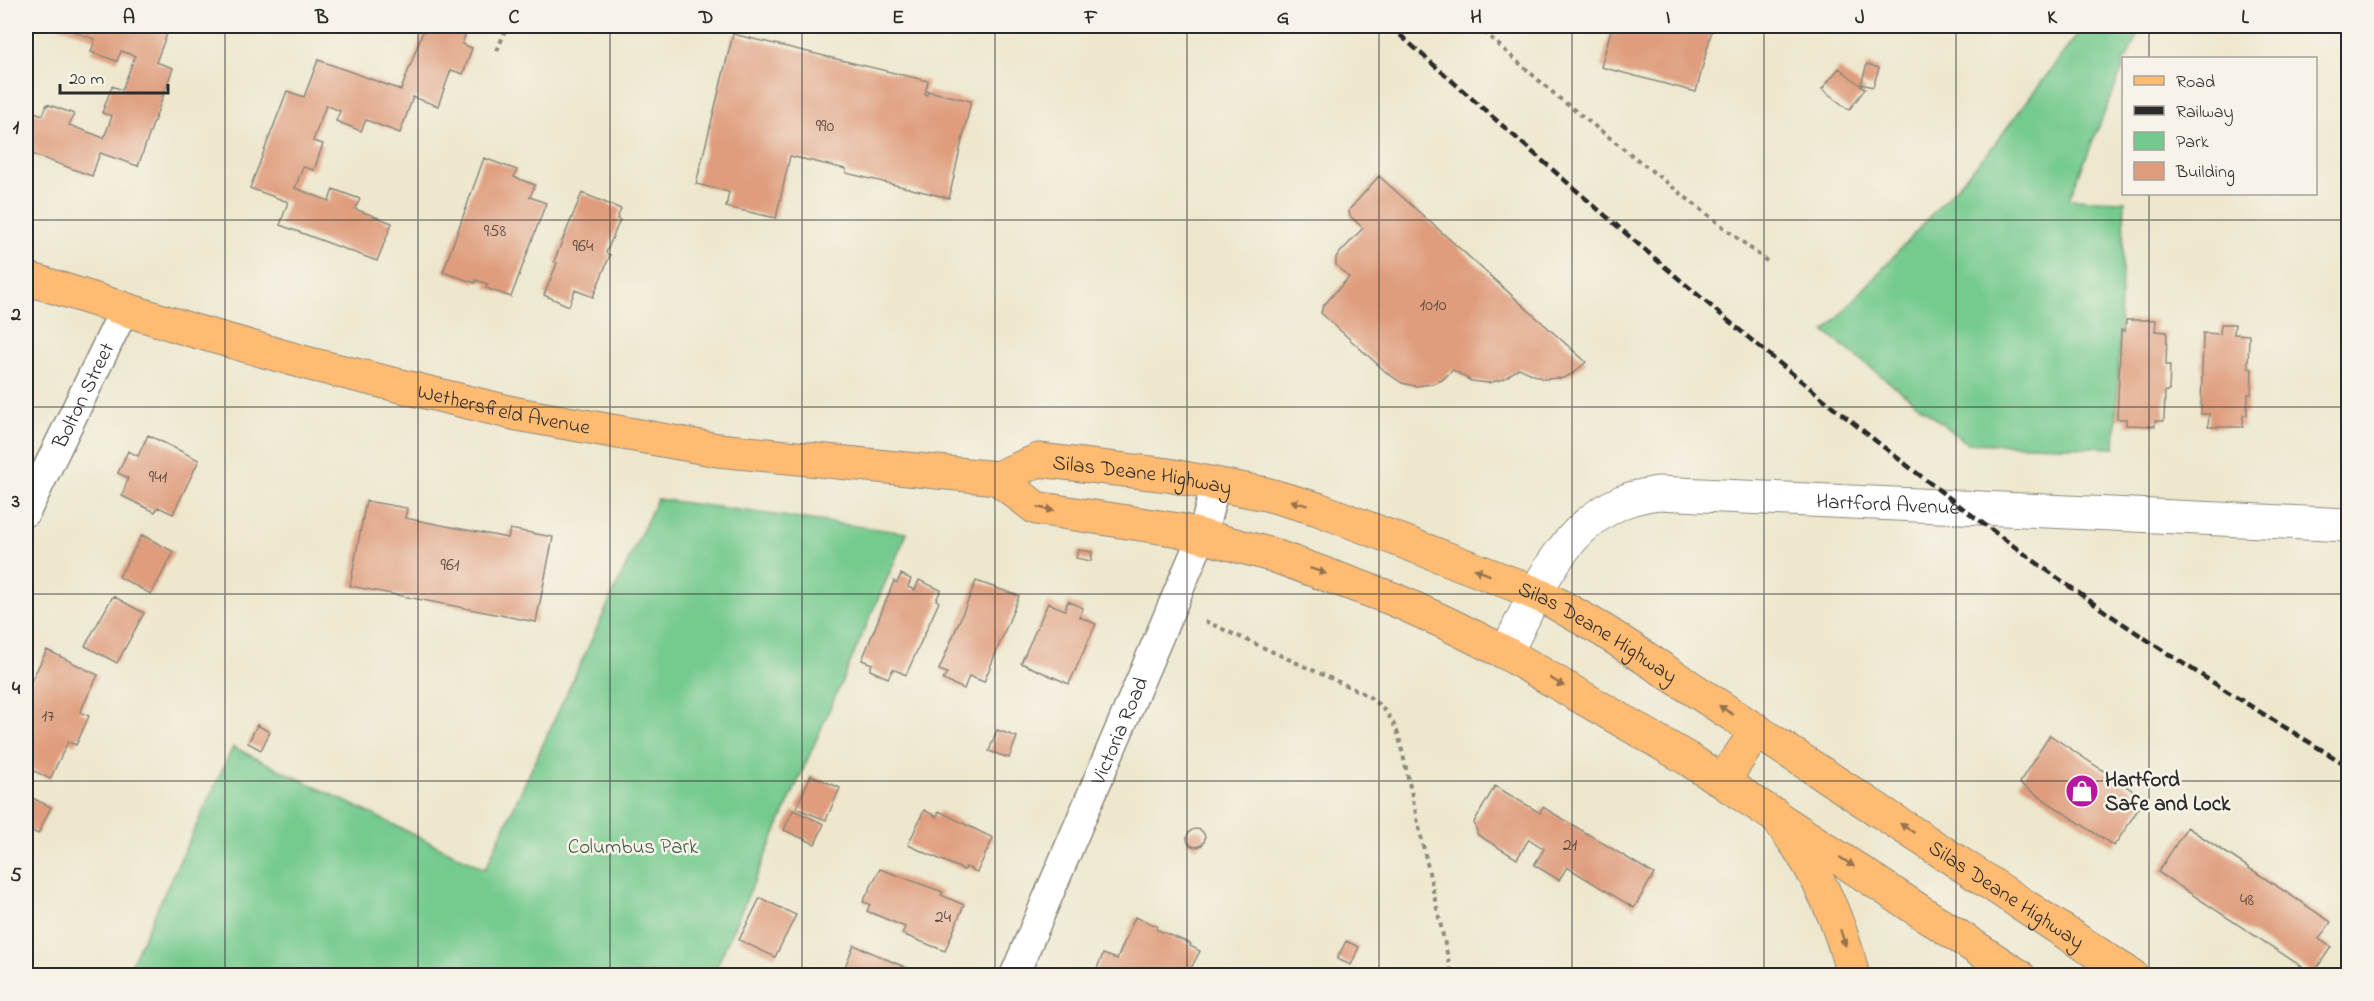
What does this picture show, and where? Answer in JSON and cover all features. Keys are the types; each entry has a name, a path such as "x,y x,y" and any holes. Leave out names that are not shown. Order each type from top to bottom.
{"main road":[{"name":"Wethersfield Avenue","path":"26,278 124,310 367,379 566,424 718,450 997,478"},
{"name":"Silas Deane Highway","path":"997,478 1039,460 1142,471 1216,483 1318,509 1536,594 1587,621 1757,729 2132,975"},
{"path":"997,478 1036,508 1157,526 1250,548 1373,592 1446,622 1506,653 1723,781 2019,975"},
{"path":"1723,781 1757,729"},
{"path":"1774,814 1804,855 1826,894 1842,933 1853,975"}],"street":[{"name":"Bolton Street","path":"26,512 124,310"},
{"name":"Victoria Road","path":"1014,975 1202,536 1216,483"},
{"name":"Hartford Avenue","path":"1506,653 1563,548 1593,517 1623,501 1658,493 2349,525"}],"path":[{"path":"497,51 507,26"},
{"path":"1477,26 1559,98 1768,262"},
{"path":"1205,621 1365,694 1382,706 1391,716 1400,737 1452,975"}],"green space":[{"path":"2084,26 2141,26 2127,57 2122,57 2122,70 2069,199 2125,201 2115,448 1967,443 1825,332 1990,150"},
{"name":"Columbus Park","path":"657,499 907,533 713,975 126,975 233,747 485,869"}],"building":[{"path":"57,26 170,26 156,62 173,68 138,166 100,153 92,176 26,152 26,109 43,115 47,104 74,114 69,125 104,138 112,116 102,113 112,86 122,90 135,56 121,51 117,61 91,52 95,39"},
{"path":"425,26 468,26 462,44 472,48 463,74 451,70 438,106 413,97 400,133 366,120 361,131 336,121 340,111 326,105 313,141 323,144 314,170 303,167 295,188 329,201 333,189 360,199 355,209 392,223 377,261 280,225 288,202 250,188 287,91 304,97 318,60 401,90"},
{"path":"1612,26 1713,26 1696,92 1601,67"},
{"path":"733,34 928,81 925,94 927,95 928,91 971,101 949,198 846,173 846,169 790,156 776,218 726,207 729,192 696,184"},
{"path":"1867,64 1879,68 1873,87 1861,84"},
{"path":"1839,68 1865,89 1849,110 1822,89"},
{"path":"484,158 517,170 514,177 535,185 530,197 546,203 511,297 486,288 488,284 476,280 475,283 443,272"},
{"path":"1379,176 1586,362 1572,374 1563,378 1543,379 1519,368 1504,379 1488,383 1471,381 1453,370 1442,380 1415,386 1402,383 1387,373 1321,313 1323,306 1349,277 1336,265 1336,257 1363,228 1350,216 1349,210"},
{"path":"582,193 621,209 617,219 620,220 606,253 610,255 593,297 575,290 569,306 544,295 557,263 554,261"},
{"path":"2126,320 2156,320 2155,331 2167,332 2166,365 2170,365 2169,391 2165,391 2164,421 2155,421 2155,426 2126,425 2126,419 2117,419 2121,330 2125,331"},
{"path":"2221,324 2235,324 2234,334 2249,335 2248,368 2252,369 2251,394 2248,394 2247,415 2243,415 2243,427 2208,427 2209,414 2201,414 2203,333 2220,334"},
{"path":"148,435 199,460 173,514 158,507 155,512 122,496 128,478 118,473 128,451 138,456"},
{"path":"366,501 407,508 405,518 508,538 510,529 553,537 536,622 350,586"},
{"path":"142,535 174,552 151,594 119,577"},
{"path":"1078,550 1092,552 1091,561 1076,558"},
{"path":"901,574 911,579 908,587 915,590 919,580 941,590 936,600 939,602 906,675 893,669 888,678 870,670 872,664 862,660 894,581 897,583"},
{"path":"976,581 1019,596 984,682 969,676 964,689 943,680 947,673 939,670"},
{"path":"113,596 144,613 117,663 85,646"},
{"path":"1068,601 1083,608 1080,617 1096,624 1069,684 1021,663 1048,603 1065,610"},
{"path":"47,650 98,675 80,712 89,716 76,745 68,742 50,779 26,767 26,686 28,687"},
{"path":"257,725 270,732 261,750 248,743"},
{"path":"997,730 1017,737 1009,758 989,751"},
{"path":"2050,735 2145,799 2114,846 2019,783"},
{"path":"811,775 840,788 826,820 796,808"},
{"path":"1495,786 1540,813 1543,807 1654,874 1634,908 1567,867 1559,880 1534,865 1544,849 1529,839 1517,859 1478,835 1474,822"},
{"path":"26,795 51,807 38,834 26,828"},
{"path":"793,810 824,824 815,844 784,830"},
{"path":"924,810 937,817 939,811 993,838 977,872 966,867 964,870 908,845"},
{"path":"2187,827 2331,922 2319,939 2331,947 2313,974 2158,872"},
{"path":"1192,829 1200,829 1205,834 1203,845 1192,847 1187,842 1187,834"},
{"path":"880,869 943,892 941,895 964,905 945,951 902,934 905,927 867,911 870,904 863,902"},
{"path":"760,898 796,915 775,957 739,940"},
{"path":"1135,917 1157,926 1156,929 1191,944 1190,946 1200,951 1190,970 1187,968 1184,976 1094,976 1103,954 1117,959"},
{"path":"1346,941 1359,947 1351,965 1337,959"},
{"path":"854,945 909,969 906,976 842,974"}],"railway":[{"path":"1390,26 1726,318 1811,389 1986,526 2143,637 2348,766"}],"place":[{"name":"Hartford Safe and Lock","path":"2082,791"}]}
